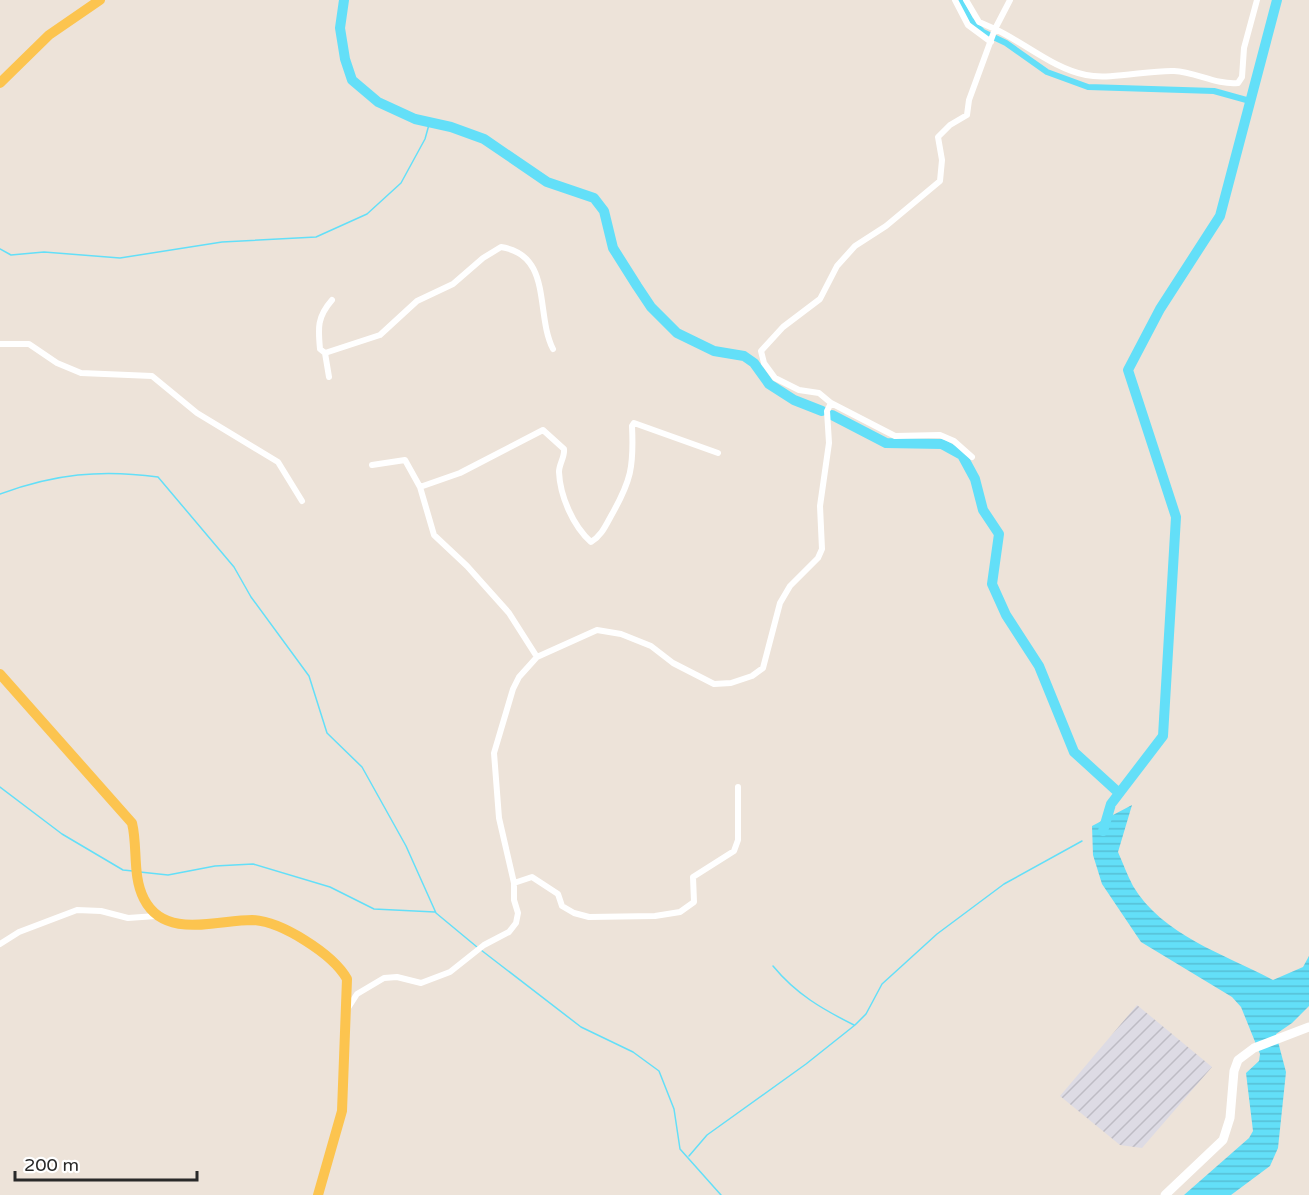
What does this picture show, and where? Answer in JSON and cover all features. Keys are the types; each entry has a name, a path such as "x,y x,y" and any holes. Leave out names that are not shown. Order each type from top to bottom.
{"main road":[{"path":"0,83 49,35 100,0"},
{"path":"0,674 132,823 136,837 138,878 144,898 157,915 172,922 194,925 253,920 274,924 303,940 341,968 347,979 342,1111 318,1195"},
{"path":"1165,1195 1223,1140 1230,1118 1234,1071 1238,1060 1254,1048 1309,1028"}],"street":[{"path":"955,0 968,25 993,36 1020,40 1052,61 1087,75 1176,71 1228,84 1238,83 1242,77 1244,48 1257,0"},
{"path":"966,0 979,22 993,36"},
{"path":"972,457 954,441 940,435 895,436 831,403 819,393 799,390 775,378 764,363 761,351 783,327 820,299 837,266 855,246 886,226 940,181 942,160 938,137 950,125 967,115 969,100 993,36 1010,0"},
{"path":"325,353 380,335 417,301 453,284 501,246 514,249 525,256 538,276 545,333 553,349"},
{"path":"329,377 325,353 320,349 318,324 322,312 332,300"},
{"path":"0,344 29,344 57,363 81,373 152,376 197,413 278,462 302,501"},
{"path":"347,1010 357,994 384,978 397,977 422,982 436,979 509,932 516,923 518,913 514,900 514,883 499,818 494,753 513,689 519,677 537,657 597,630 621,634 651,646 673,663 714,684 731,684 752,676 763,668 780,603 790,586 818,558 822,549 820,506 829,443 827,411 831,403"},
{"path":"420,487 460,473 543,430 564,449 559,470 561,481 579,531 591,542 603,532 629,484 634,423 718,453"},
{"path":"372,465 405,460 420,487 434,535 501,605 537,657"},
{"path":"514,883 532,877 558,894 562,906 574,913 589,917 655,916 680,912 694,902 693,877 734,851 738,840 738,787"},
{"path":"0,944 19,932 77,910 101,911 128,918 157,915"}],"shaded area":[{"path":"1137,1005 1212,1067 1142,1148 1120,1145 1060,1096"}],"water":[{"path":"1132,805 1118,852 1133,886 1160,918 1196,942 1273,980 1303,967 1309,956 1309,1006 1292,1023 1276,1034 1286,1072 1278,1148 1270,1166 1231,1195 1184,1195 1249,1138 1253,1131 1246,1073 1259,1061 1260,1054 1241,1007 1232,997 1141,942 1102,884 1093,855 1092,826"}],"waterway":[{"path":"344,0 340,28 345,59 352,80 378,102 415,119 451,127 484,139 547,182 594,198 604,211 613,248 651,307 677,333 714,351 744,356 754,363 769,384 794,400 822,411"},
{"path":"960,0 970,19 983,32 1006,43 1047,72 1088,87 1214,91 1250,101"},
{"path":"1103,831 1111,804 1163,736 1176,517 1128,370 1160,309 1220,216 1277,0"},
{"path":"0,249 11,255 44,252 120,258 222,242 316,237 367,214 401,183 425,139 430,121"},
{"path":"832,415 886,443 942,444 962,455 975,479 983,510 999,534 992,584 1006,615 1039,666 1074,752 1119,793"},
{"path":"0,494 39,482 78,475 117,473 158,477 234,567 251,597 309,676 327,733 362,767 406,846 436,913 477,947"},
{"path":"0,787 62,834 123,870 133,871"},
{"path":"689,1156 707,1135 806,1064 855,1025 866,1014 882,984 937,934 1004,884 1082,841"},
{"path":"140,872 168,875 215,866 253,864 330,887 374,909 435,912"},
{"path":"481,950 581,1027 633,1052 659,1071 674,1109 680,1149 721,1195"},
{"path":"773,966 791,985 810,1000 854,1025"}]}
